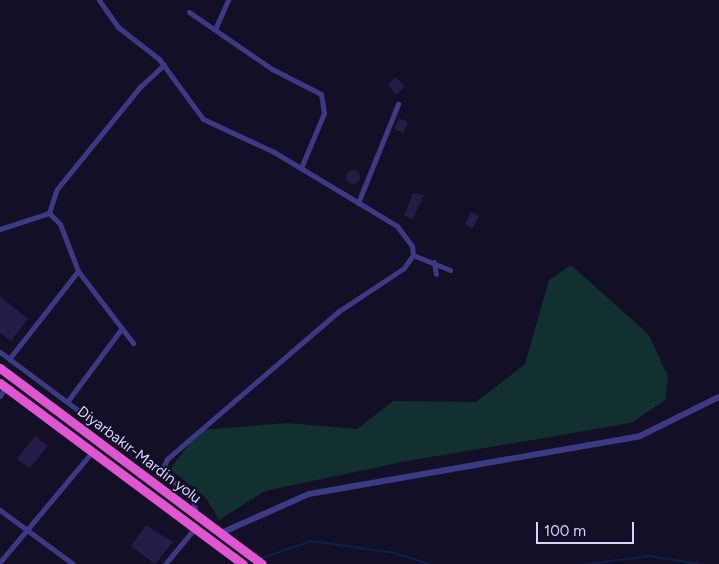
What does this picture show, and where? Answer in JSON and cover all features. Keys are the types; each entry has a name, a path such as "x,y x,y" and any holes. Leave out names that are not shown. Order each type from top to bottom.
{"highway":[{"name":"Diyarbakır-Mardin yolu","path":"0,368 262,564"},
{"path":"3,385 243,564"}],"street":[{"path":"99,0 118,27 164,65 203,119 302,168 358,204 398,226 414,254 450,270"},
{"path":"216,27 228,0"},
{"path":"189,12 216,27 272,69 321,94 324,113 302,168"},
{"path":"49,213 50,202 69,174 134,94 164,65"},
{"path":"358,204 398,104"},
{"path":"0,229 49,213"},
{"path":"49,213 60,224 78,271 133,343"},
{"path":"196,514 194,500 162,471 167,459 339,311 404,268 414,254"},
{"path":"434,262 436,274"},
{"path":"9,359 78,271"},
{"path":"66,402 122,328"},
{"path":"0,352 90,419"},
{"path":"0,396 3,385"},
{"path":"223,534 309,494 640,436 719,397"},
{"path":"0,562 92,452"},
{"path":"0,510 73,564"},
{"path":"165,564 195,528"}],"green space":[{"path":"571,265 649,335 668,377 665,400 631,423 402,462 265,491 219,520 206,498 170,469 200,430 286,423 357,429 393,401 476,402 525,364 549,280"}],"building":[{"path":"395,77 405,86 396,95 388,85"},
{"path":"399,118 408,122 403,133 394,129"},
{"path":"350,170 356,170 360,177 356,184 350,184 346,180 346,174"},
{"path":"413,193 424,195 413,219 404,216"},
{"path":"471,212 479,216 473,229 465,224"},
{"path":"0,296 28,319 11,341 0,333"},
{"path":"35,436 48,446 30,469 17,459"},
{"path":"146,525 173,542 155,564 131,546"}],"waterway":[{"path":"259,559 311,541 394,553 429,564"},
{"path":"586,564 649,556 700,564"}]}
